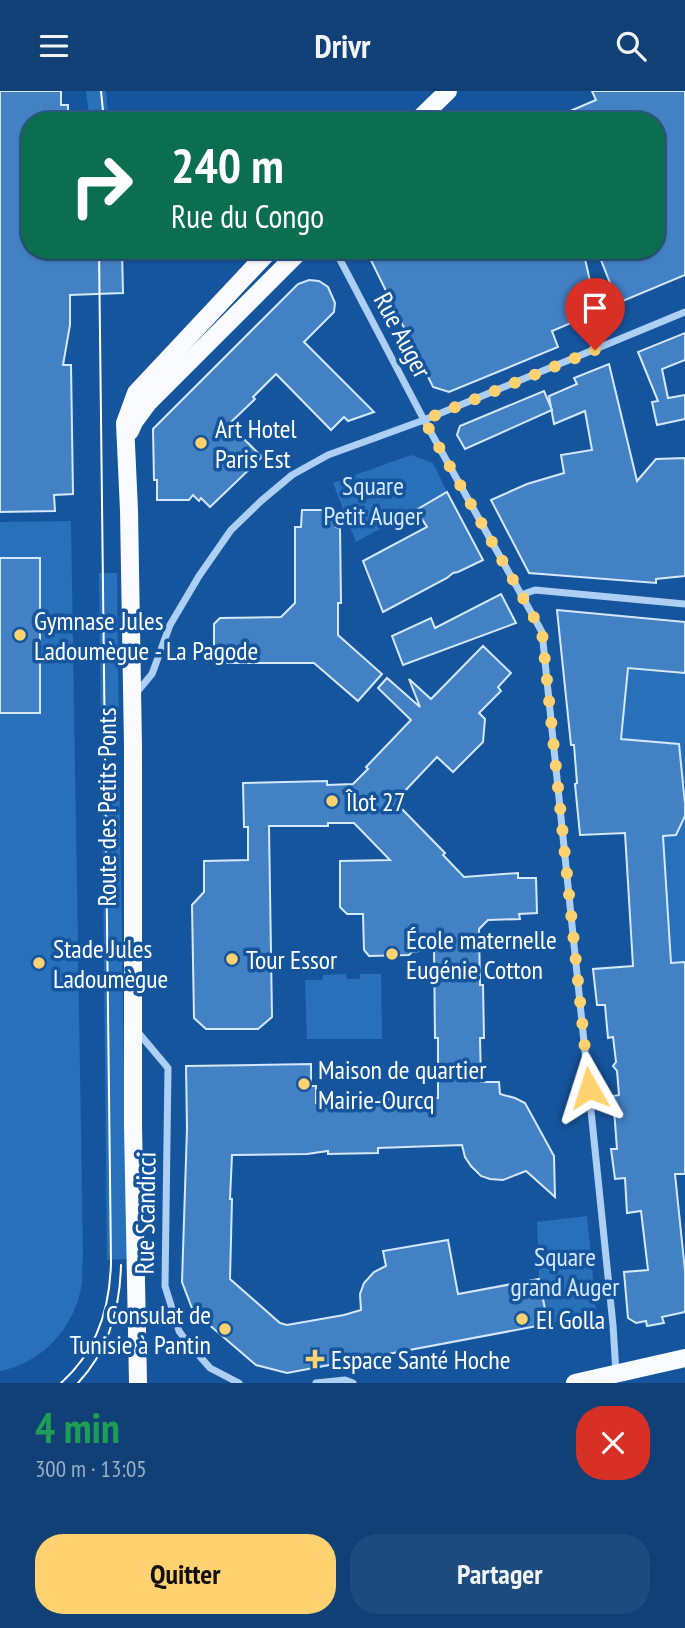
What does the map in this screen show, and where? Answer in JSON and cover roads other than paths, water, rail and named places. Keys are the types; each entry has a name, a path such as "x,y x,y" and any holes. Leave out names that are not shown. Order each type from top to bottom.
{"main road":[{"path":"426,112 448,91"},
{"name":"Route des Petits Ponts","path":"138,1383 132,1025 132,698 125,423 136,393 262,259"},
{"path":"127,441 134,422 148,403 292,259"},
{"path":"575,1383 685,1358"}],"street":[{"name":"Rue Auger","path":"340,259 424,420 542,632 616,1374"},
{"path":"132,698 152,674 170,625 231,530 292,475 328,456 424,420 685,312"},
{"path":"521,595 535,590 685,604"},
{"name":"Rue Scandicci","path":"132,1025 168,1068 165,1286 179,1331 184,1338 210,1368 239,1383"},
{"path":"316,1383 345,1380 353,1383"}],"tram line":[{"path":"101,91 103,112"},
{"path":"61,1383 84,1357 99,1328 108,1296 111,1262 99,259"},
{"path":"78,1383 98,1357 111,1328 121,1265"}],"place":[{"name":"Art Hotel Paris Est","path":"201,443"},
{"name":"Gymnase Jules Ladoumègue - La Pagode","path":"20,635"},
{"name":"Îlot 27","path":"332,801"},
{"name":"École maternelle Eugénie Cotton","path":"392,954"},
{"name":"Tour Essor","path":"232,959"},
{"name":"Stade Jules Ladoumègue","path":"39,963"},
{"name":"Maison de quartier Mairie-Ourcq","path":"304,1084"},
{"name":"El Golla","path":"522,1319"},
{"name":"Consulat de Tunisie à Pantin","path":"225,1329"},
{"name":"Espace Santé Hoche","path":"315,1359"}],"park label":[{"name":"Square Petit Auger","path":"373,500"},
{"name":"Square grand Auger","path":"565,1270"}]}
